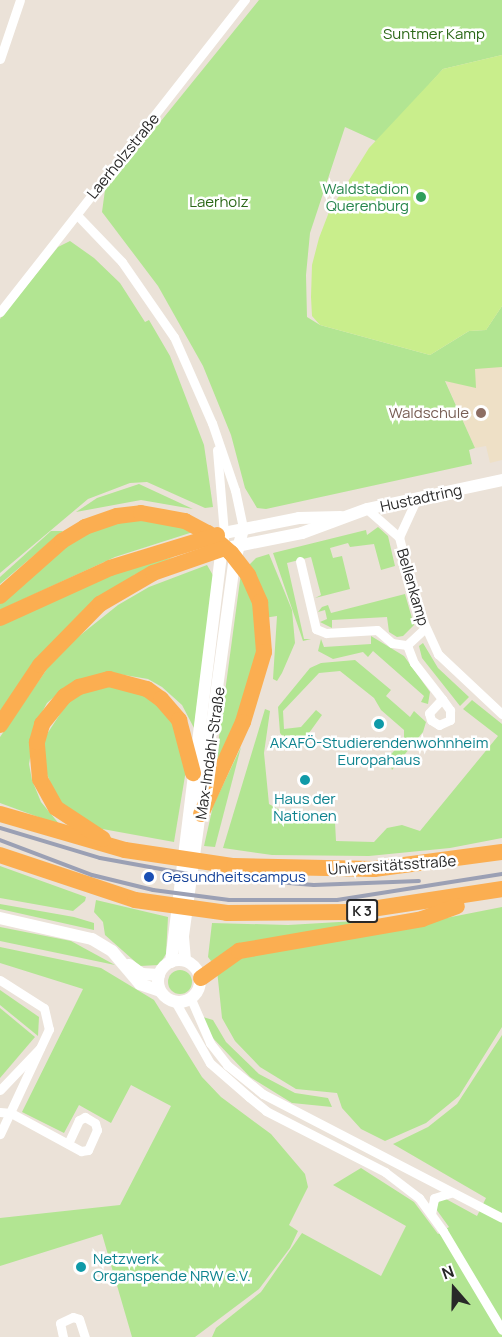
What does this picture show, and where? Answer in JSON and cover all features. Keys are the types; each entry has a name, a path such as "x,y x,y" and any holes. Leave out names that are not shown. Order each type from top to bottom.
{"highway":[{"path":"0,596 51,550 85,527 117,516 150,514 185,521 220,542 248,575 263,618 264,652 258,682 201,814"},
{"path":"0,618 111,568 223,541"},
{"path":"0,725 40,665 100,604 153,573 223,541"},
{"path":"125,850 69,821 46,796 39,779 37,742 52,708 65,696 93,681 123,680 147,689 161,699 179,720 193,773"},
{"name":"Universitätsstraße","path":"0,814 125,850 234,866 374,869 502,852"},
{"name":"K 3","path":"0,855 135,900 226,913 352,912 500,890"},
{"path":"201,978 239,951 422,919 500,890"}],"street":[{"path":"0,59 20,0"},
{"name":"Laerholzstraße","path":"0,312 245,0"},
{"path":"77,214 111,249 148,296 193,375 235,490 243,529 239,546"},
{"path":"215,430 223,541"},
{"name":"Hustadtring","path":"223,541 239,546 302,533 367,509 502,480"},
{"name":"Bellenkamp","path":"399,537 416,500"},
{"name":"Bellenkamp","path":"367,509 399,537 424,629 452,670 502,714"},
{"name":"Hustadtring","path":"223,541 243,529 299,518 341,517"},
{"name":"Max-Imdahl-Straße","path":"171,962 223,541"},
{"name":"Max-Imdahl-Straße","path":"185,960 183,936 239,546"},
{"path":"300,561 316,629 326,633 376,630 392,643 407,645"},
{"path":"407,645 424,629"},
{"path":"407,645 414,663 442,699"},
{"path":"0,918 92,939 142,974 159,975"},
{"path":"160,991 159,975 171,962 185,960 197,969 201,978 200,988 191,999 176,1003"},
{"path":"122,961 140,984 160,991 176,1003 202,1053 219,1072 266,1111 385,1172 419,1198 443,1231 502,1330"},
{"path":"0,980 44,1008 49,1029 0,1134"},
{"path":"191,999 210,1043 245,1081 282,1106 417,1171 450,1193 502,1218"},
{"path":"0,1090 42,1046"},
{"path":"0,1112 11,1113 68,1144"},
{"path":"336,1148 343,1135"},
{"path":"431,1214 434,1198 450,1193"},
{"path":"63,1337 60,1323 73,1317 79,1319 85,1337"}],"shaded area":[{"name":"Waldschule","path":"502,306 502,460 490,463 486,446 475,448 445,380"}],"green space":[{"name":"Laerholz","path":"259,0 502,0 502,55 443,69 378,142 345,127 310,233 306,275 307,317 320,325 430,355 469,331 486,330 502,306 502,367 475,369 476,388 445,381 475,448 469,450 472,464 266,509 257,508 245,488 231,435 203,366 158,286 102,212 105,190"},
{"name":"Waldstadion Querenburg","path":"502,55 502,306 486,330 469,331 430,355 320,325 312,316 311,297 312,265 319,238 329,212 369,148 443,69"},
{"path":"70,241 94,258 120,283 145,322 149,320 170,356 204,445 213,507 205,508 147,482 130,483 88,499 0,573 0,319 58,247"},
{"path":"139,484 193,509 141,500 76,512 97,498"},
{"path":"120,519 168,523 193,532 115,557 0,610 0,600 70,540"},
{"path":"378,527 388,536 395,566 381,570 374,544 350,547 348,543 330,548 333,558 342,556 350,589 315,598 321,595 311,557 287,563 304,639 311,639 303,641 273,553 366,530 367,535"},
{"path":"51,531 63,531 0,584 0,577"},
{"path":"269,554 292,610 295,643 282,673 277,681 273,679 277,616 257,619 258,667 214,774 241,573 256,558"},
{"path":"174,557 134,575 0,717 0,622 112,571"},
{"path":"207,565 214,577 194,728 182,705 162,687 148,679 106,672 62,690 47,703 36,723 29,764 32,780 41,802 60,825 0,803 0,737 49,666 68,645 118,605 149,587"},
{"path":"405,594 414,625 403,636 397,637 389,632 387,617 332,620 332,628 320,622 327,619 325,610 318,612 322,607 328,605 331,613"},
{"path":"371,636 404,656 430,692 428,704 421,702 424,696 373,651 368,657 363,652 333,659 318,651 321,639 324,647 371,644"},
{"path":"423,643 438,668 469,697 460,706 422,658 419,646"},
{"path":"355,660 391,690 386,696 410,717 414,711 426,722 423,732 392,770 388,758 404,739 404,730 381,710 374,698 340,671 319,673 283,711 284,729 301,727 316,710 322,715 309,733 298,742 285,739 280,733 278,707 310,668 321,663"},
{"path":"109,685 145,693 171,713 186,770 174,842 97,828 59,803 44,767 45,737 68,702 81,693"},
{"path":"472,700 502,724 502,838 450,848 369,856 272,855 223,848 265,709 270,711 264,753 269,804 287,814 307,812 335,822 336,841 374,842 387,828 402,825 420,831 498,736 463,709"},
{"path":"241,747 215,847 204,846 213,806"},
{"path":"0,866 86,897 85,901 73,911 0,898"},
{"path":"96,900 168,917 166,954 159,965 140,966 105,935 103,922 94,912"},
{"path":"0,904 74,917 94,923 94,930 0,909"},
{"path":"502,907 502,1027 459,1096 426,1123 385,1141 361,1129 342,1108 337,1093 296,1089 260,1067 235,1041 222,1018 217,970 233,960"},
{"path":"373,920 211,961 208,957 212,923 288,925"},
{"path":"0,927 71,941 115,965 0,941"},
{"path":"0,947 101,968 154,1000 202,1077 221,1097 271,1134 305,1174 308,1187 289,1225 298,1231 290,1248 259,1289 195,1337 132,1337 102,1234 0,1266 0,1218 120,1205 171,1106 131,1085 111,1123 79,1105 64,1133 22,1112 83,989 0,963"},
{"path":"180,970 189,973 192,982 189,991 180,994 171,991 168,982 171,973"},
{"path":"0,990 39,1017 38,1036 0,1005"},
{"path":"0,1008 35,1037 0,1078"},
{"path":"203,1017 213,1020 226,1042 259,1074 295,1093 328,1098 332,1107 292,1103 250,1077 210,1035"},
{"path":"502,1035 502,1337 212,1337 216,1328 261,1292 302,1233 381,1276 406,1226 333,1185 361,1168 414,1202 438,1234 449,1227 436,1209 439,1201 446,1199 477,1216 486,1198 393,1144 428,1127 457,1104"}],"railway":[{"path":"0,828 100,858 199,876 314,885 419,881"},
{"path":"0,840 92,875 153,890 229,900 337,900 502,874"}],"place":[{"name":"Waldstadion Querenburg","path":"421,197"},
{"name":"Waldschule","path":"481,413"},
{"name":"AKAFÖ-Studierendenwohnheim Europahaus","path":"379,724"},
{"name":"Haus der Nationen","path":"305,780"},
{"name":"Gesundheitscampus","path":"149,877"},
{"name":"Netzwerk Organspende NRW e.V.","path":"81,1267"}],"park label":[{"name":"Suntmer Kamp","path":"434,34"}]}
